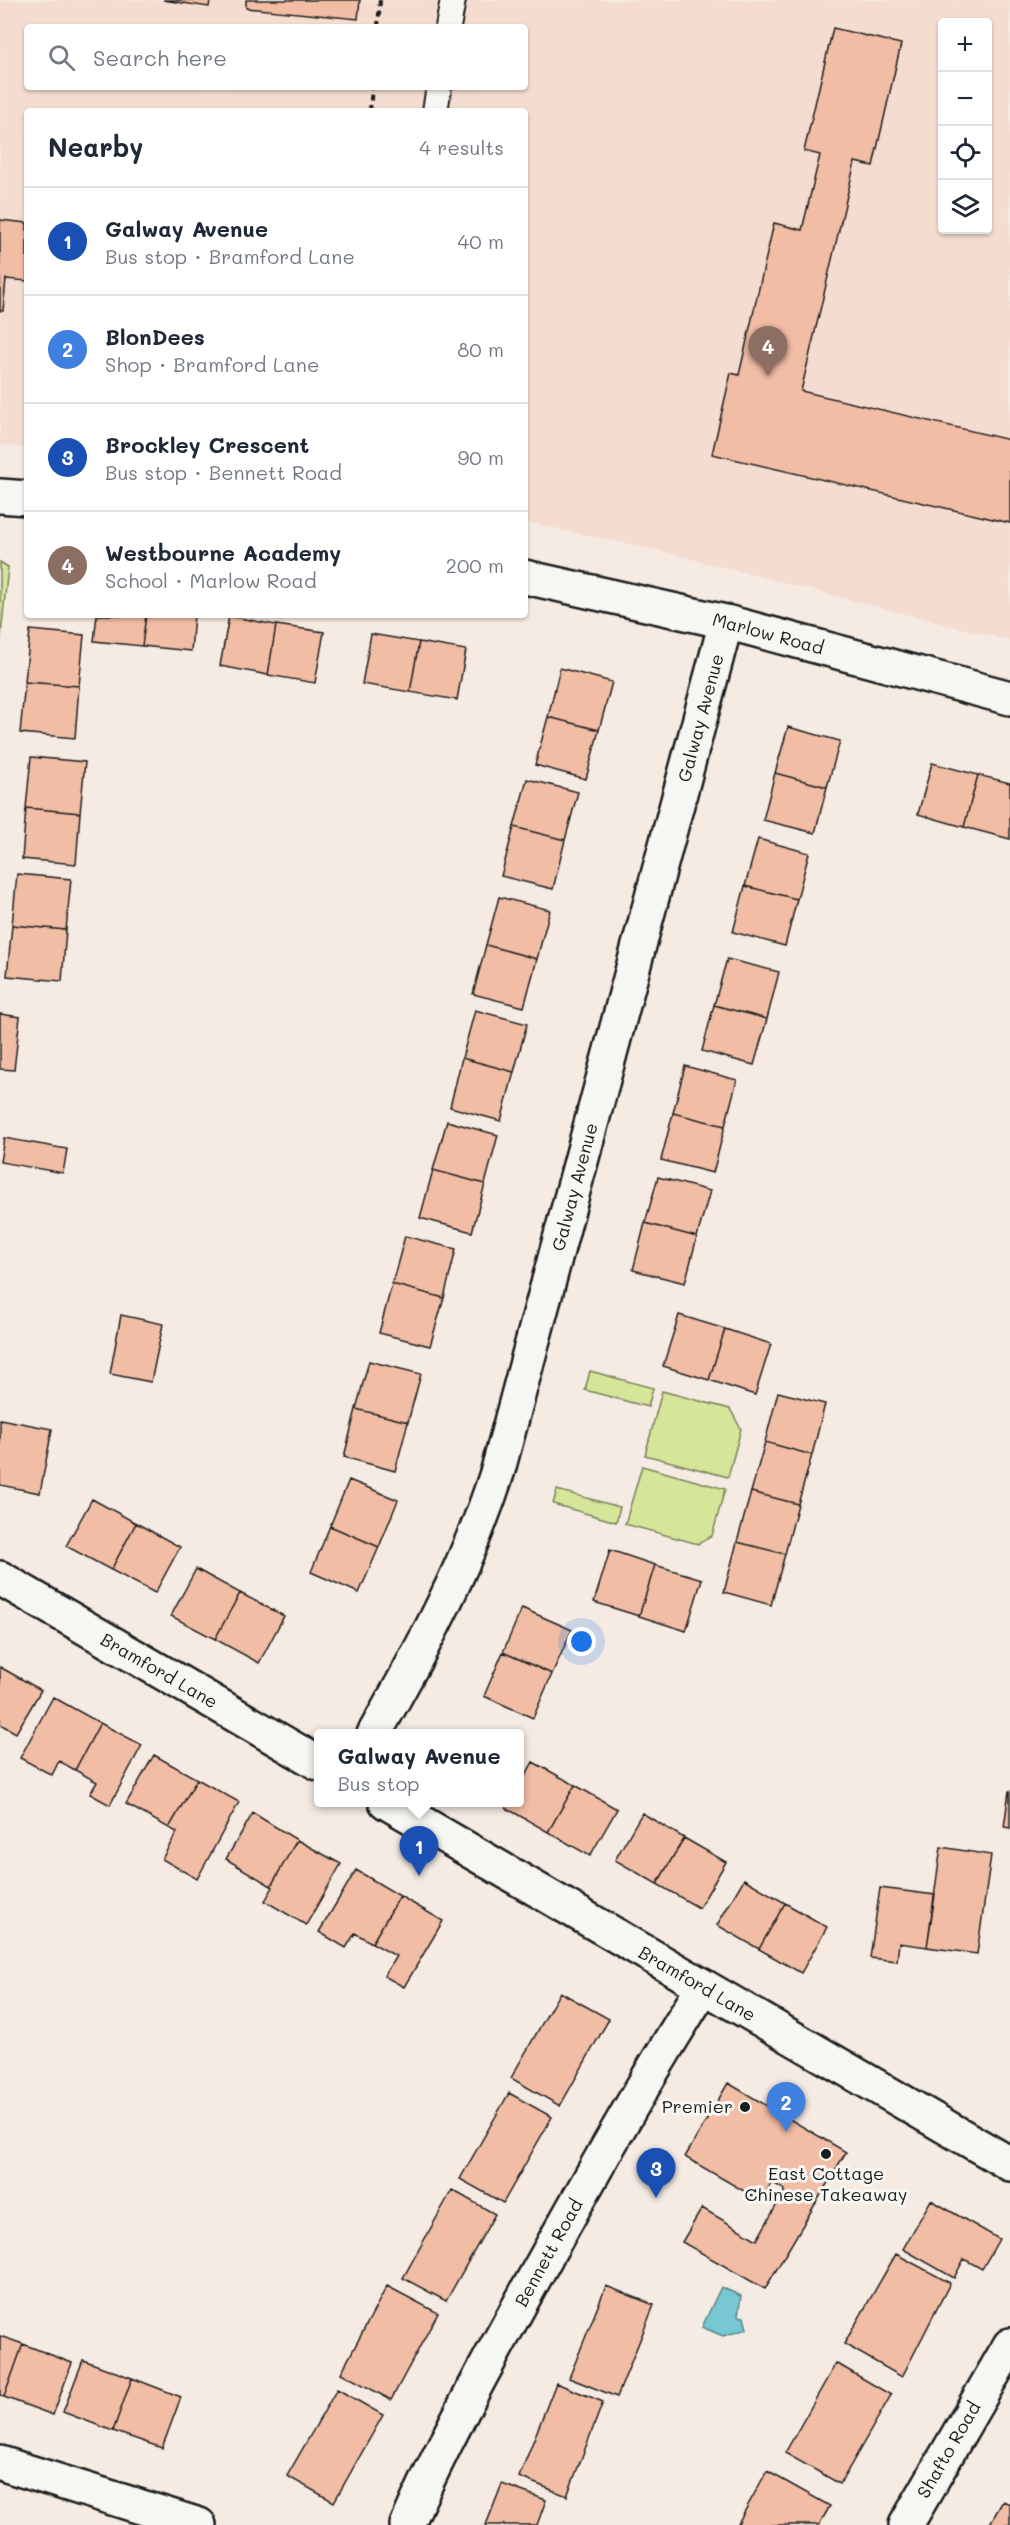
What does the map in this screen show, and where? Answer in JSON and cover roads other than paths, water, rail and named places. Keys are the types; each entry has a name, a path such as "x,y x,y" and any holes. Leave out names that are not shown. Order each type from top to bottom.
{"street":[{"path":"0,496 24,498"},
{"name":"Marlow Road","path":"528,578 726,622 1010,698"},
{"name":"Galway Avenue","path":"377,1729 422,1650 452,1589 469,1551 498,1470 726,622"},
{"name":"Bramford Lane","path":"0,1578 314,1761"},
{"name":"Bramford Lane","path":"393,1807 1010,2164"},
{"name":"Bennett Road","path":"407,2525 463,2406 596,2169 681,2023 704,1988"},
{"name":"Shafto Road","path":"906,2525 1010,2345"},
{"path":"0,2463 199,2525"}],"lane":[{"path":"449,24 453,0"},
{"path":"436,108 438,90"}],"water":[{"path":"721,2287 741,2296 738,2316 744,2317 747,2329 723,2336 702,2327"}],"place":[{"name":"Westbourne Academy","path":"768,376"},
{"name":"Galway Avenue","path":"419,1876"},
{"name":"Premier","path":"745,2107"},
{"name":"BlonDees","path":"786,2132"},
{"name":"East Cottage Chinese Takeaway","path":"826,2154"},
{"name":"Brockley Crescent","path":"656,2198"}]}
